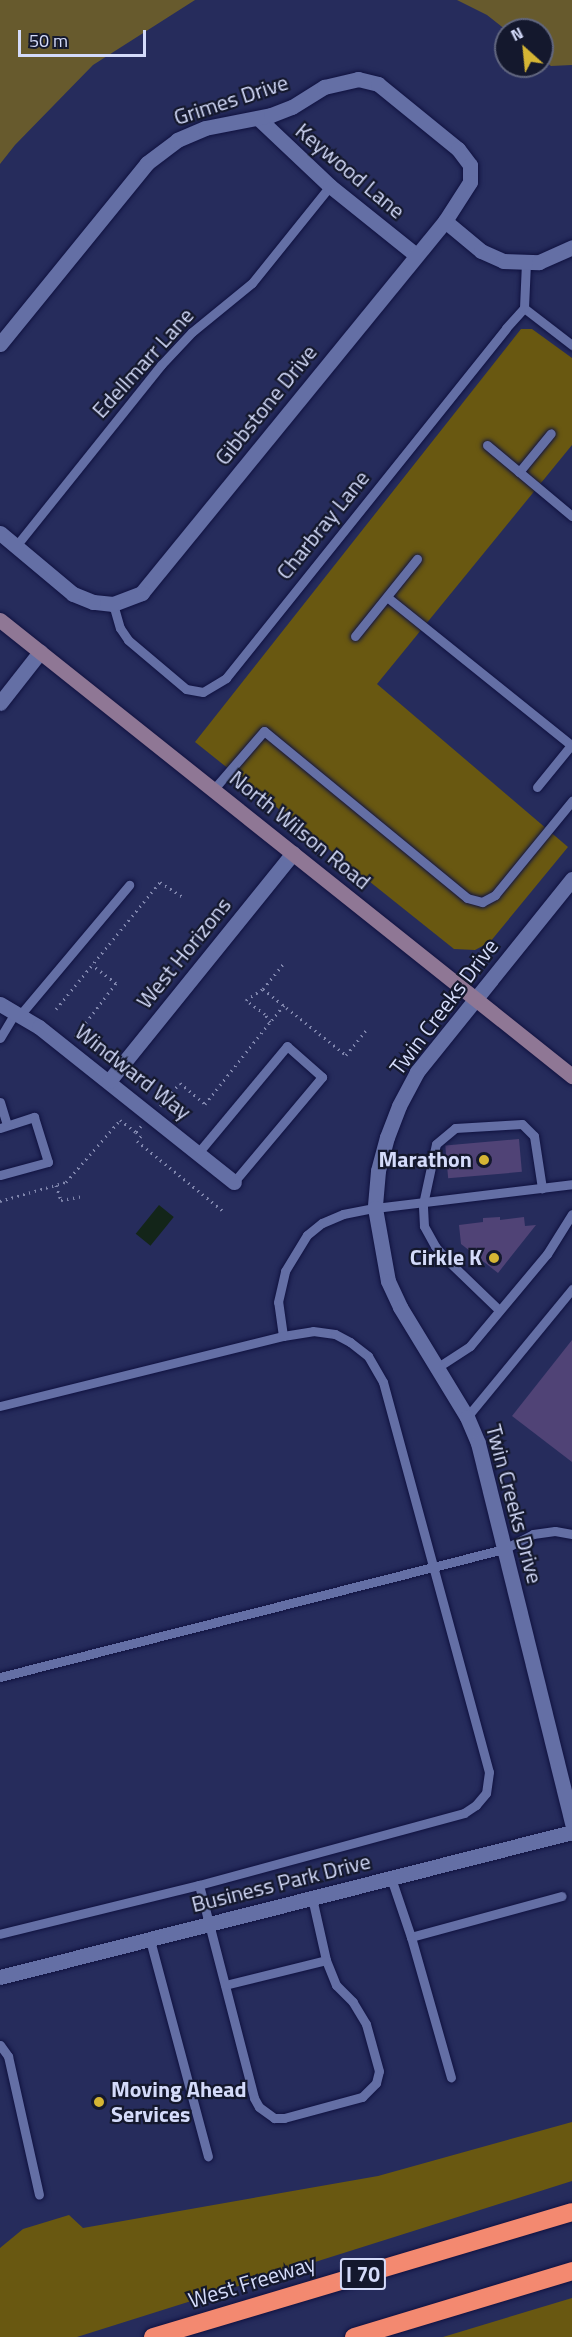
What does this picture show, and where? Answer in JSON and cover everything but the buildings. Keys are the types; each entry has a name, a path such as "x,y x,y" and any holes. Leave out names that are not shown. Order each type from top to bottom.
{"highway":[{"name":"West Freeway","path":"153,2337 572,2212"},
{"name":"I 70","path":"354,2337 572,2271"}],"main road":[{"name":"North Wilson Road","path":"0,620 572,1076"}],"street":[{"name":"Grimes Drive","path":"0,344 147,163 177,141 205,128 258,118 292,107 324,87 342,81 358,79 378,84 468,159 470,182 445,221"},
{"name":"Keywood Lane","path":"258,118 330,186 416,255"},
{"name":"Gibbstone Drive","path":"113,604 132,599 150,585 445,221"},
{"path":"445,221 481,251 503,261 526,263 556,257 572,247"},
{"path":"0,533 73,594 93,602 113,604"},
{"path":"0,703 40,652"},
{"name":"West Horizons","path":"109,1081 293,853"},
{"name":"Twin Creeks Drive","path":"572,879 417,1072 399,1106 378,1171 375,1208 388,1281 400,1306 467,1417 478,1443 572,1824"},
{"name":"Windward Way","path":"0,1004 39,1027 234,1182"},
{"name":"Business Park Drive","path":"0,1977 572,1832"}],"lane":[{"name":"Edellmarr Lane","path":"16,546 161,365 192,332 264,270 330,186"},
{"path":"526,263 524,308 572,345"},
{"name":"Charbray Lane","path":"113,604 120,628 128,640 186,690 203,692 213,688 226,678 524,308"},
{"path":"519,472 551,433"},
{"path":"487,445 572,516"},
{"path":"355,636 417,559"},
{"path":"387,597 572,745 537,787"},
{"path":"213,790 264,731 467,897 482,902 495,895 572,801"},
{"path":"0,1038 129,885"},
{"path":"198,1153 287,1046 322,1077 234,1182"},
{"path":"0,1102 4,1127 34,1117 48,1162 0,1176"},
{"path":"499,1310 435,1246 424,1226 423,1204 436,1144 455,1128 522,1124 534,1136 542,1188"},
{"path":"283,1336 278,1302 281,1285 294,1252 306,1235 322,1223 343,1215 375,1208 423,1204 572,1184"},
{"path":"438,1367 470,1346 547,1254 572,1214"},
{"path":"467,1417 572,1288"},
{"path":"0,1406 283,1336 313,1331 335,1334 368,1356 383,1382 489,1772 486,1793 465,1813 199,1885 0,1934"},
{"path":"0,1677 504,1549 533,1534 555,1531 572,1534"},
{"path":"391,1878 411,1937 451,2077"},
{"path":"199,1885 259,2107 274,2118 284,2118 351,2101 371,2092 379,2071 366,2024 352,2002 336,1985 326,1960 312,1899"},
{"path":"411,1937 562,1896"},
{"path":"150,1940 208,2156"},
{"path":"225,1985 326,1960"},
{"path":"0,2045 8,2056 39,2195"}],"path":[{"path":"56,1009 160,882 183,897"},
{"path":"270,1022 246,999 263,989 285,962"},
{"path":"72,1041 116,983 92,965"},
{"path":"263,989 346,1055 367,1029"},
{"path":"136,1132 180,1083 205,1104 284,1005"},
{"path":"0,1201 66,1182 120,1120 141,1136 137,1141 223,1211"},
{"path":"57,1185 61,1200 84,1196"}],"shaded area":[{"path":"0,0 195,0 93,65 15,145 0,164"},
{"path":"457,0 572,0 572,65 554,66 554,18 494,18 494,21"},
{"path":"521,329 532,329 572,358 572,445 377,684 568,847 490,942 475,950 454,949 195,742"},
{"path":"159,1205 174,1217 150,1246 136,1234"},
{"path":"572,2122 572,2181 77,2337 0,2337 0,2248 23,2229 69,2215 83,2228 378,2176"},
{"path":"572,2298 572,2337 443,2337"}],"place":[{"name":"Marathon","path":"484,1160"},
{"name":"Cirkle K","path":"494,1258"},
{"name":"Moving Ahead Services","path":"99,2102"}]}
